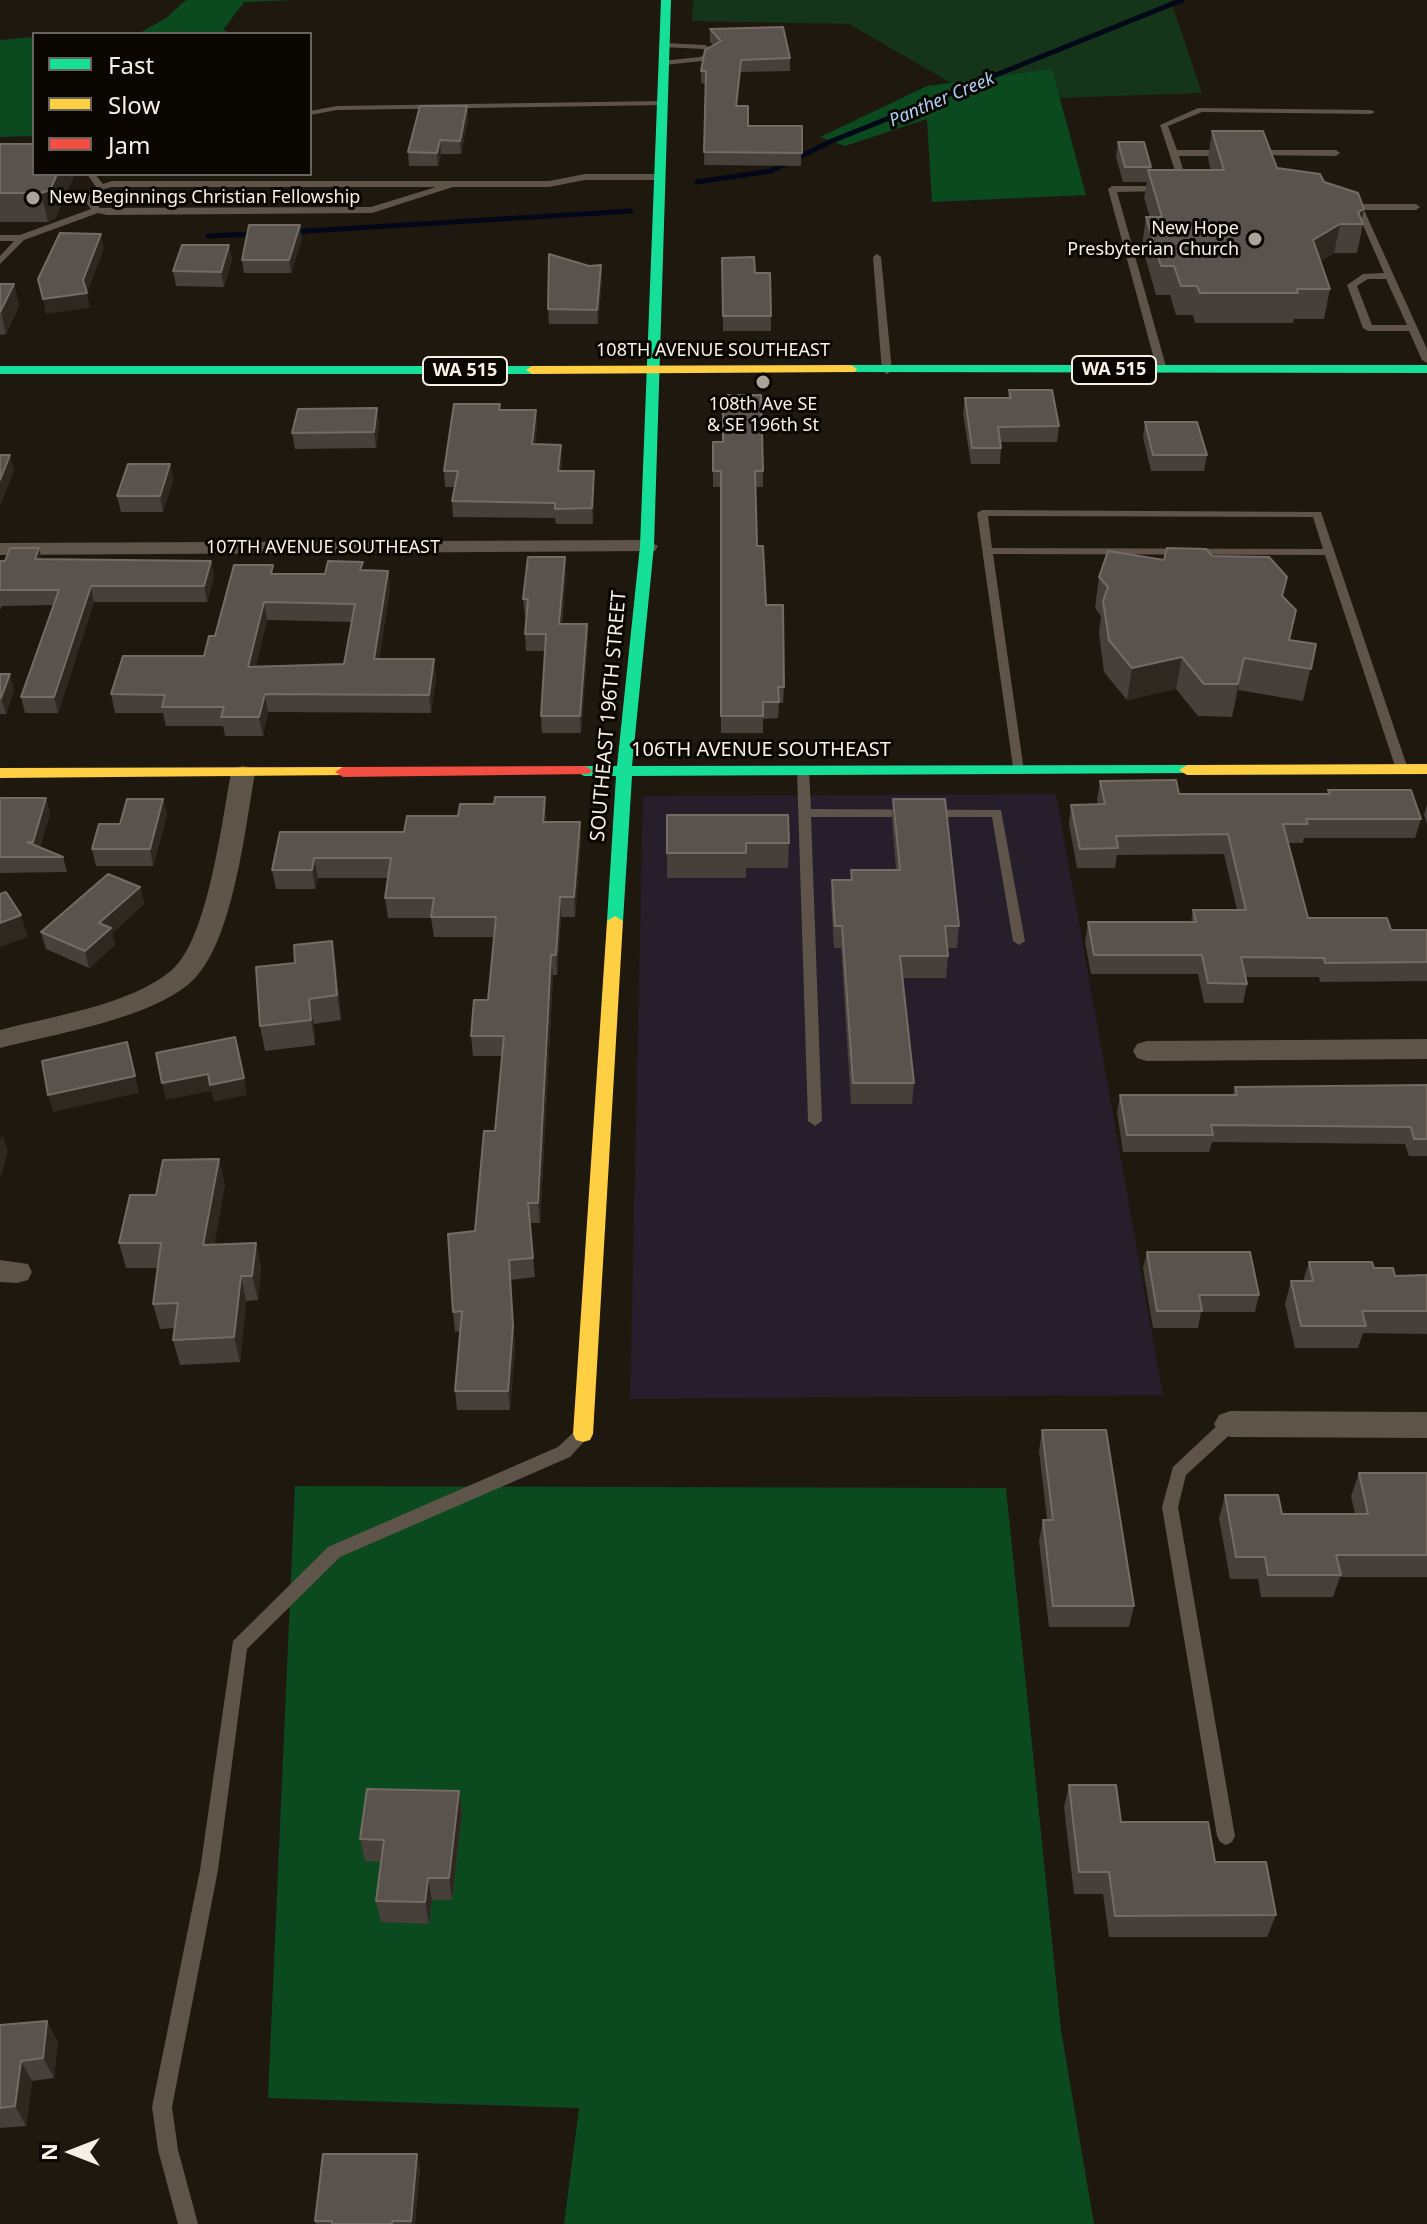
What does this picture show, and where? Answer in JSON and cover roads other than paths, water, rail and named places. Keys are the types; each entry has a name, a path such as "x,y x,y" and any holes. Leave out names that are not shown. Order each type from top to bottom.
{"street":[{"name":"SOUTHEAST 196TH STREET","path":"583,1434 624,772 647,546 666,0"},
{"name":"108TH AVENUE SOUTHEAST","path":"0,370 1427,369"},
{"name":"107TH AVENUE SOUTHEAST","path":"0,549 647,546"},
{"name":"106TH AVENUE SOUTHEAST","path":"0,773 1427,769"},
{"path":"0,1039 140,998 166,987 185,974 203,947 212,918 243,773"},
{"path":"1147,1051 1427,1049"},
{"path":"1230,1424 1427,1425"}],"lane":[{"path":"705,47 714,52 702,59 664,54 705,47"},
{"path":"312,113 337,108 663,103"},
{"path":"1162,370 1112,189 1185,189 1164,125 1194,111 1316,109 1371,112"},
{"path":"1174,153 1336,153"},
{"path":"1284,153 1289,168"},
{"path":"93,176 101,187"},
{"path":"97,210 88,200 101,187 112,184 549,184 585,177 660,177"},
{"path":"0,238 21,238 97,210 372,210 452,184"},
{"path":"1341,197 1355,197 1427,360"},
{"path":"1359,207 1416,207"},
{"path":"0,261 21,238"},
{"path":"877,257 887,371"},
{"path":"1390,276 1366,276 1352,285 1368,328 1413,328"},
{"path":"1018,771 982,513 1317,514 1402,769"},
{"path":"987,551 1330,552"},
{"path":"803,771 815,1121"},
{"path":"805,813 997,813 1019,941"},
{"path":"1226,1836 1170,1507 1179,1472 1230,1424"},
{"path":"188,2224 168,2150 162,2107 209,1870 239,1646 334,1552 564,1452 583,1434"}],"waterway":[{"name":"Panther Creek","path":"697,182 771,171 832,141 1182,0"},
{"name":"Panther Creek","path":"291,232 631,211"},
{"name":"Panther Creek","path":"208,236 256,234"}],"place":[{"name":"New Beginnings Christian Fellowship","path":"33,198"},
{"name":"New Hope Presbyterian Church","path":"1255,239"},
{"name":"108th Ave SE & SE 196th St","path":"763,382"}]}
